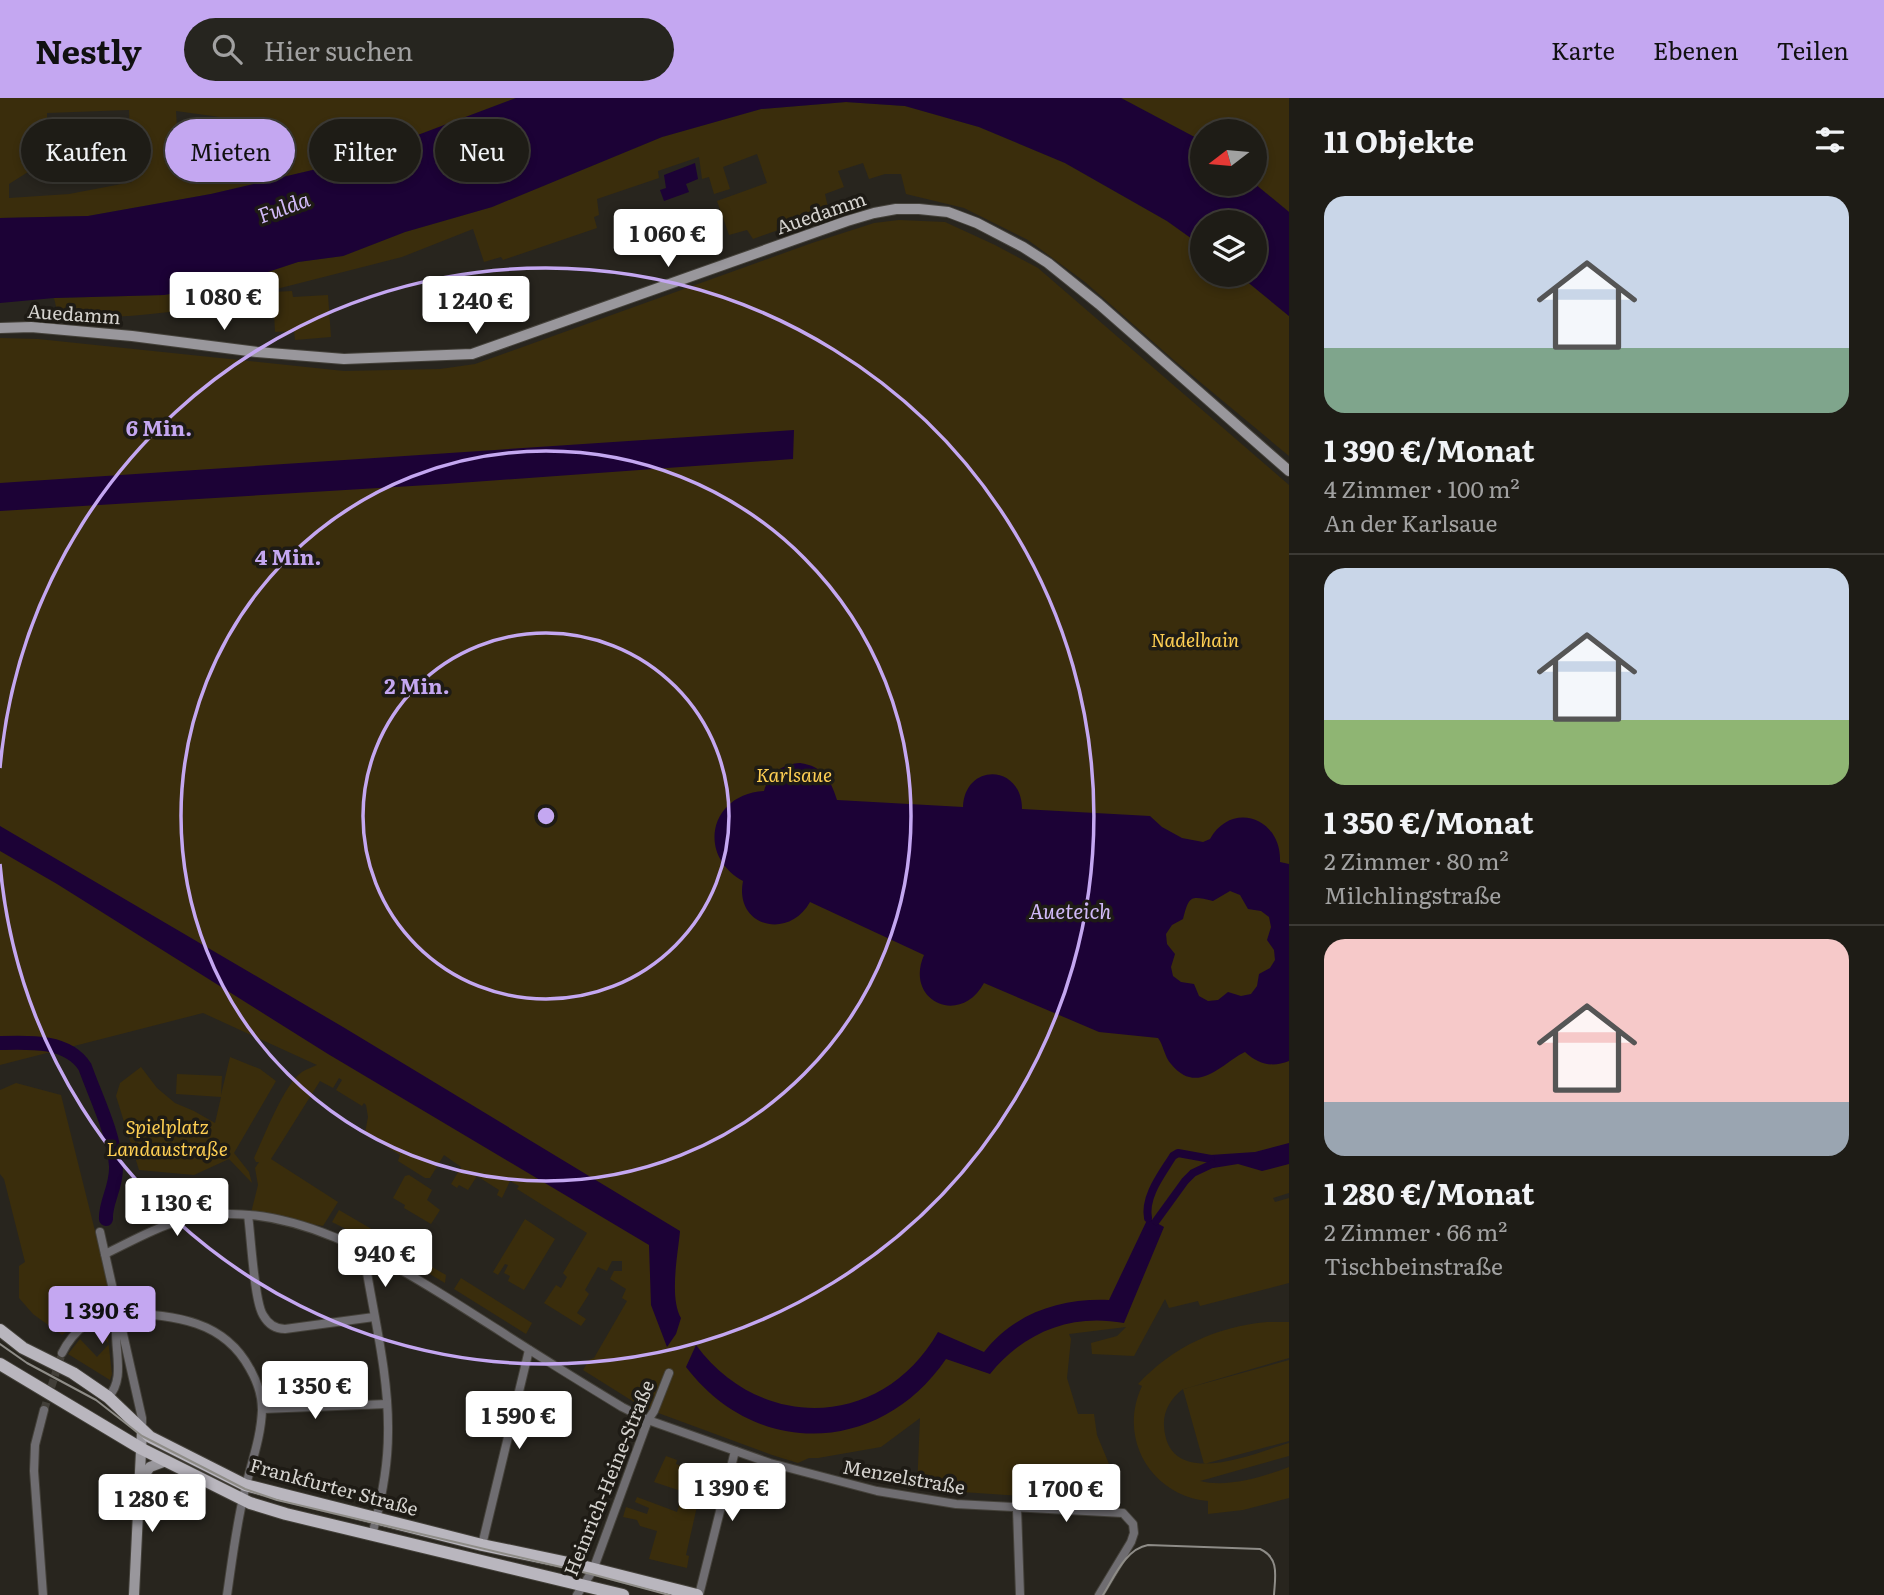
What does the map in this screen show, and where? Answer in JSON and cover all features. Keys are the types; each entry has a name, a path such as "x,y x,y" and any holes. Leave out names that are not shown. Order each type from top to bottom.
{"main road":[{"name":"Frankfurter Straße","path":"0,1330 23,1348 73,1373 108,1397 142,1431 245,1485 482,1545 698,1595"},
{"name":"Frankfurter Straße","path":"0,1364 142,1449 242,1499 286,1514 581,1590 623,1595"}],"street":[{"name":"Auedamm","path":"0,328 31,327 344,359 472,354 847,221 874,213 919,209 948,212 977,223 1048,263 1100,304 1289,471"},
{"name":"Menzelstraße","path":"105,1254 183,1220 215,1215 248,1215 324,1232 372,1254 442,1294 622,1407 648,1420 735,1451 800,1472 877,1491 956,1504 1120,1512 1132,1521 1135,1533 1099,1594"},
{"path":"248,1215 260,1309 271,1325 277,1329 285,1329 374,1317"},
{"path":"100,1232 142,1418 134,1595"},
{"path":"372,1254 366,1267 387,1404 386,1466 372,1535"},
{"path":"62,1353 68,1340 89,1321 109,1312 120,1312 200,1323 219,1333 244,1358 258,1389 262,1409 252,1466 242,1499 227,1595"},
{"path":"108,1397 115,1390 118,1376 114,1326 120,1312"},
{"path":"482,1545 529,1350"},
{"name":"Heinrich-Heine-Straße","path":"581,1590 593,1570 648,1420 654,1412 669,1373"},
{"path":"262,1409 387,1404"},
{"path":"43,1595 34,1471 35,1445 44,1410"},
{"path":"698,1595 735,1451"},
{"path":"140,1480 150,1467 166,1461"},
{"path":"1017,1509 1020,1595"}],"green space":[{"path":"0,98 516,98 460,119 435,119 435,129 421,134 421,119 309,119 309,171 295,174 295,119 227,119 176,111 177,119 165,119 165,182 262,182 88,216 0,218"},
{"path":"1121,98 1289,98 1289,212 1267,194 1267,119 1190,119 1190,135"},
{"path":"846,102 905,106 979,127 1065,163 1167,221 1190,237 1190,287 1254,287 1289,316 1289,456 1085,282 1028,240 964,208 906,194 901,174 885,174 869,179 863,163 838,171 844,187 825,194 829,212 753,239 747,230 729,235 717,201 767,183 757,154 723,167 730,189 714,194 709,177 702,179 699,157 658,171 659,178 597,199 599,215 594,217 597,228 503,260 501,257 484,262 473,229 402,257 206,307 132,316 59,319 54,298 164,295 234,283 298,262 343,256 405,232 492,207 662,137 761,109"},
{"name":"Karlsaue","path":"899,220 945,222 1038,268 1289,485 1289,1193 1273,1198 1275,1202 1289,1198 1289,1283 1200,1306 1198,1301 1169,1308 1165,1299 1134,1356 1092,1354 1091,1343 1117,1336 1126,1327 1069,1334 1071,1339 1067,1378 1078,1414 1094,1414 1097,1435 1116,1481 1113,1502 917,1489 920,1418 881,1447 809,1458 798,1463 642,1407 583,1370 589,1360 594,1358 627,1301 622,1298 626,1289 610,1279 614,1271 622,1271 622,1261 612,1261 607,1271 598,1267 585,1290 589,1294 577,1313 586,1319 581,1326 544,1303 556,1285 561,1288 567,1277 563,1273 587,1233 517,1189 519,1186 510,1181 502,1198 497,1195 499,1190 477,1176 468,1190 459,1185 457,1188 451,1184 461,1167 444,1155 430,1178 425,1178 398,1161 400,1155 365,1133 368,1117 366,1105 364,1103 362,1106 336,1090 342,1080 339,1078 333,1088 320,1081 271,1159 338,1202 323,1226 251,1213 258,1185 255,1168 259,1162 254,1158 263,1137 295,1078 317,1065 203,1013 0,1065 0,338 38,339 344,371 440,369 475,364 812,243 874,223"},
{"path":"292,291 293,297 328,295 331,337 295,340 294,331 275,332 273,292"},
{"name":"Spielplatz Landaustraße","path":"230,1057 260,1069 276,1081 234,1153 249,1172 252,1183 229,1159 194,1175 139,1170 116,1096 120,1083 141,1067 157,1088 175,1103 215,1123 221,1097 176,1094 177,1074 222,1076 221,1095"},
{"path":"16,1083 61,1095 111,1295 103,1307 62,1335 33,1314 19,1298 19,1266 25,1262 4,1179 0,1174 0,1090"},
{"path":"409,1175 432,1190 427,1200 440,1210 431,1224 393,1198 405,1176"},
{"path":"339,1210 392,1241 388,1249 398,1253 402,1248 400,1255 414,1264 419,1259 417,1265 428,1272 432,1267 446,1275 445,1283 398,1255 332,1222"},
{"path":"525,1219 555,1239 524,1290 508,1281 510,1276 504,1273 508,1265 505,1264 498,1275 493,1272"},
{"path":"461,1278 532,1323 526,1334 454,1289"},
{"path":"106,1322 108,1343 93,1327"},
{"path":"1267,1322 1289,1322 1289,1358 1184,1389 1289,1360 1289,1441 1208,1463 1235,1459 1289,1443 1289,1456 1200,1481 1233,1482 1257,1478 1289,1467 1289,1498 1243,1510 1208,1514 1208,1501 1188,1497 1171,1488 1156,1476 1145,1462 1137,1444 1135,1406 1142,1386 1138,1384 1181,1349 1213,1334 1230,1328","holes":["1183,1389 1204,1463 1180,1458 1169,1446 1164,1426 1166,1410"]},
{"path":"80,1339 97,1357 109,1344 112,1374 110,1380 68,1354"},
{"path":"666,1456 677,1460 676,1464 699,1472 700,1469 705,1471 686,1555 689,1556 687,1568 649,1559 657,1531 640,1526 637,1520 623,1517 626,1507 647,1514 649,1508 635,1502 637,1497 677,1512 684,1492 654,1482"}],"water":[{"name":"Fulda","path":"516,98 1121,98 1190,135 1190,196 1267,196 1267,194 1289,212 1289,316 1254,287 1267,287 1267,210 1190,210 1190,237 1167,221 1065,163 979,127 905,106 846,102 761,109 662,137 492,207 405,232 343,256 298,262 234,283 164,295 54,298 0,303 0,218 88,216 262,182 295,182 295,174 309,171 309,182 421,182 421,134 435,129 435,182 529,182 529,119 460,119"},
{"path":"695,163 698,179 686,184 689,192 664,201 660,190 666,188 664,175"},
{"path":"794,430 793,459 445,484 0,511 0,483"},
{"name":"Aueteich","path":"793,764 815,767 825,775 837,800 963,807 966,792 973,782 993,774 1013,783 1020,794 1022,809 1150,816 1162,827 1182,838 1203,842 1230,820 1254,819 1265,825 1273,834 1280,862 1289,864 1289,1061 1266,1064 1245,1052 1210,1074 1191,1077 1171,1064 1158,1038 1099,1032 984,983 974,996 962,1004 949,1006 938,1003 928,996 922,985 920,971 924,955 810,902 789,922 765,923 754,918 742,896 743,881 728,870 719,856 715,842 716,827 721,814 731,803 746,795 764,791 773,775","holes":["1230,891 1240,895 1248,909 1261,911 1269,917 1271,927 1267,940 1274,950 1275,960 1270,968 1259,974 1257,986 1251,994 1241,996 1228,992 1218,1000 1208,1001 1199,996 1194,984 1181,982 1173,976 1171,967 1175,954 1167,944 1166,934 1172,925 1183,919 1192,899 1213,901"]},
{"path":"0,826 343,1027 680,1231 675,1287 677,1309 681,1318 676,1334 667,1347 651,1305 649,1245 328,1054 0,851"},
{"path":"1289,1143 1289,1164 1262,1171 1238,1164 1213,1168 1210,1155 1255,1152"},
{"path":"1148,1218 1164,1227 1124,1323 1085,1321 1050,1329 1018,1347 990,1374 946,1359 919,1390 888,1413 854,1428 818,1434 782,1430 747,1418 715,1397 686,1367 696,1345 723,1374 754,1394 787,1405 821,1408 854,1402 886,1387 914,1364 938,1332 984,1352 1009,1327 1040,1311 1073,1302 1109,1300"}],"waterway":[{"path":"0,1043 35,1043 58,1047 78,1058 85,1067 115,1154 116,1174 106,1219"},
{"path":"1148,1218 1151,1193 1173,1156 1178,1153 1211,1159"},
{"path":"1156,1221 1185,1181 1193,1173 1212,1164"}],"tunnel":[{"path":"44,1410 62,1353"}],"tram line":[{"path":"0,1344 27,1363 96,1400 142,1436 245,1489 277,1500 669,1595"},
{"path":"1103,1595 1127,1558 1148,1545 1260,1549 1271,1557 1273,1563 1274,1595"}],"park label":[{"name":"Nadelhain","path":"1195,640"}]}
